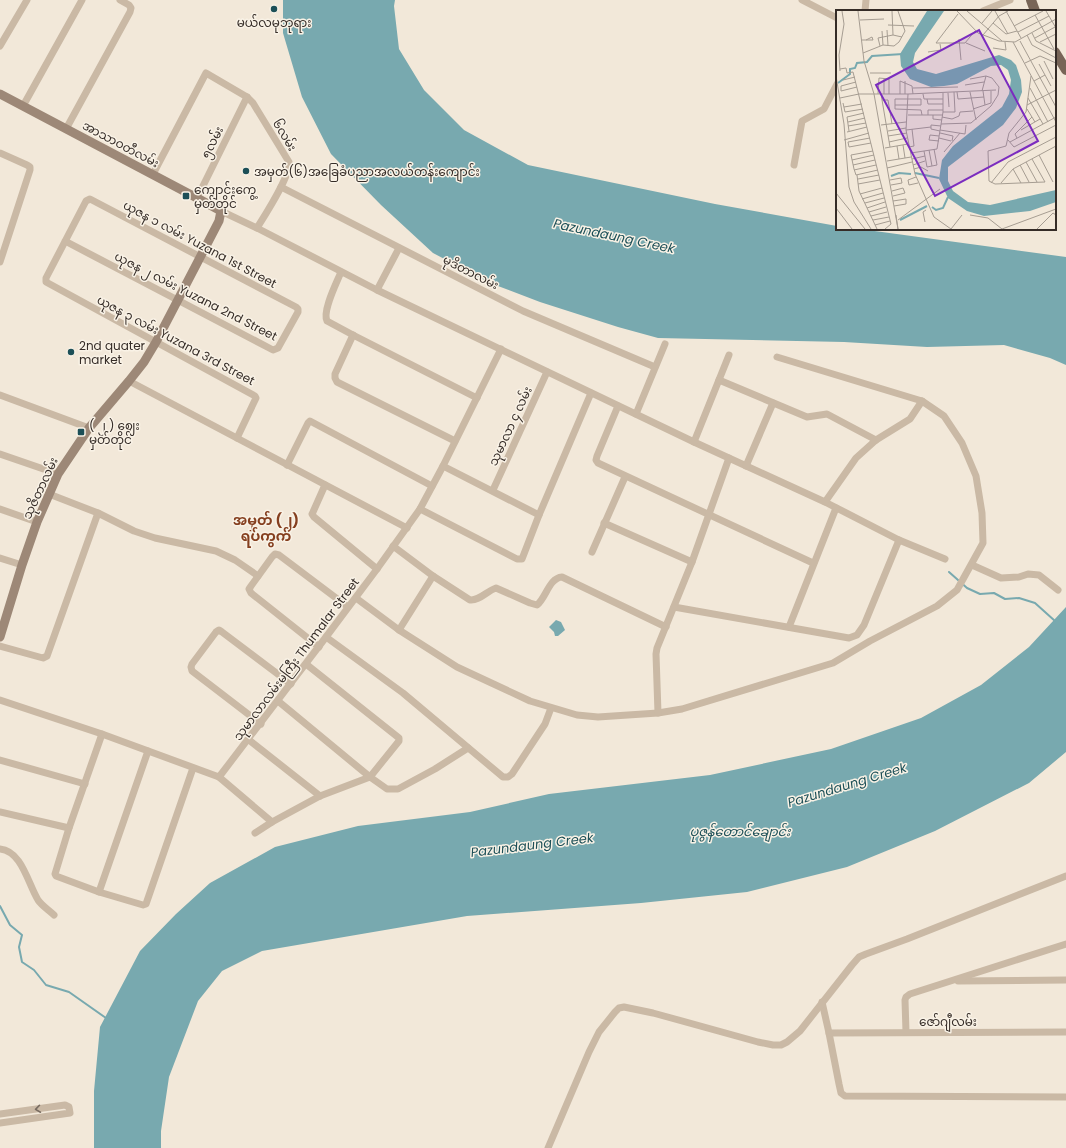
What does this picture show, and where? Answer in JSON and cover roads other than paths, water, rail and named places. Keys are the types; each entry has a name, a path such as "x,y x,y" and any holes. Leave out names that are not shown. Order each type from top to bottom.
{"main road":[{"path":"1031,0 1035,10"},
{"path":"1060,57 1066,70"},
{"name":"အာသာဝတီလမ်း","path":"1,96 23,106 221,211"},
{"name":"သုဇိတာလမ်း","path":"0,637 3,615 37,522 58,474 89,428 144,362 156,342 219,221 221,211"}],"street":[{"path":"0,46 27,0"},
{"path":"23,106 82,0"},
{"path":"66,129 130,12 131,8 129,5 120,0"},
{"path":"802,0 836,17"},
{"path":"865,10 866,0"},
{"path":"985,10 1010,0"},
{"name":"၆လမ်း","path":"153,174 206,73 247,97 253,103 289,162 290,166 288,171 257,228"},
{"path":"794,165 802,121 824,109 836,86"},
{"name":"၅လမ်း","path":"197,198 247,97"},
{"path":"0,153 30,167 0,262"},
{"name":"မုဒိတာလမ်း","path":"280,187 524,311 655,367"},
{"name":"ယုဇန ၁ လမ်း Yuzana 1st Street","path":"64,241 86,201 90,199 298,309"},
{"path":"221,211 377,290 547,372 825,502 899,540 945,559"},
{"name":"ယုဇန ၃ လမ်း Yuzana 3rd Street","path":"64,241 46,278 46,282 256,397 237,438"},
{"name":"ယုဇန ၂ လမ်း Yuzana 2nd Street","path":"64,241 273,350 278,348 298,309"},
{"path":"377,290 399,248"},
{"path":"341,272 326,310 325,318 327,321 477,398"},
{"path":"353,335 335,374 334,378 337,382 455,441"},
{"path":"636,414 665,344"},
{"name":"သုမာလာလမ်းမကြီး Thumalar Street","path":"220,777 356,598 420,509 501,349"},
{"path":"694,442 729,355"},
{"path":"356,598 399,630 457,667 530,701 577,715 598,717 658,713 682,709 833,663 870,641 937,606 957,590 983,543 982,513 976,476 962,443 944,416 922,401 777,357"},
{"name":"သုမာလာ ၄ လမ်း","path":"493,490 547,372"},
{"path":"719,380 807,417 827,414 876,440"},
{"path":"129,381 287,466 407,528"},
{"path":"420,509 517,559 522,559 591,393"},
{"path":"0,395 89,428"},
{"path":"825,502 856,458 876,440 910,419 922,401"},
{"path":"746,466 773,403"},
{"path":"618,406 596,460 598,463 813,563"},
{"path":"287,466 310,421 432,486"},
{"path":"0,454 58,474"},
{"path":"658,713 657,648 692,562 729,458"},
{"path":"442,466 493,490 539,515"},
{"path":"592,552 625,476"},
{"path":"325,485 312,514 377,569"},
{"path":"49,494 98,513 134,531 155,538 216,551 235,560 258,576"},
{"path":"788,627 836,508"},
{"path":"0,509 37,522"},
{"path":"0,646 43,658 47,656 98,513"},
{"path":"604,523 692,562"},
{"path":"674,606 849,638 857,635 864,625 899,540"},
{"path":"393,546 433,576 470,600 474,600 496,588 536,605 541,602 553,582 557,578 562,577 666,627"},
{"path":"319,647 251,592 249,589 258,576 275,554 279,555 348,607"},
{"path":"0,558 22,564"},
{"path":"972,565 1001,578 1019,577 1028,574 1039,576 1058,590"},
{"path":"399,630 433,576"},
{"path":"261,724 192,671 192,664 216,632 219,630 291,684"},
{"path":"326,637 403,693 503,777 508,777 512,774 545,724 551,708"},
{"path":"255,833 320,796 370,777 399,741 399,738 306,664"},
{"path":"0,700 102,734 220,777 272,822"},
{"path":"278,701 370,777 387,789 398,789 435,769 468,748"},
{"path":"102,734 69,828 55,874 56,876 99,892 143,905 146,904 193,768"},
{"path":"249,740 320,796"},
{"path":"99,892 148,751"},
{"path":"0,760 84,784"},
{"path":"0,812 69,828"},
{"path":"0,850 7,851 14,855 21,865 39,901 54,915"},
{"path":"548,1148 595,1040 602,1027 619,1008 624,1007 653,1013 758,1042 781,1045 800,1031 859,957 1066,876"},
{"path":"906,1032 906,996 1066,944"},
{"path":"950,981 1066,980"},
{"path":"822,1002 841,1093 846,1096 1066,1097"},
{"name":"ဇော်ဂျီလမ်း","path":"829,1032 1066,1032"},
{"path":"0,1114 65,1105 69,1107 70,1112 0,1123"}],"water":[{"name":"Pazundaung Creek","path":"283,0 395,0 394,6 399,49 424,90 464,130 528,165 715,204 836,226 836,230 867,230 1066,257 1066,365 1050,358 1004,345 927,347 844,342 658,338 540,302 490,283 433,253 381,205 331,154 302,97 283,33"},
{"name":"ပုဇွန်တောင်ချောင်း","path":"1066,607 1066,752 1029,783 935,831 847,867 747,892 641,903 467,916 262,951 222,971 198,1001 169,1077 161,1131 161,1148 94,1148 94,1091 100,1027 140,951 176,914 210,883 275,847 358,826 470,812 549,794 710,775 831,749 921,718 981,685 1029,647"},
{"path":"556,620 561,622 565,630 558,636 555,636 554,632 549,627"}],"waterway":[{"path":"949,572 967,588 980,594 994,593 1005,599 1019,598 1035,603 1055,621"},
{"path":"0,906 10,925 22,935 19,947 22,962 34,970 46,985 69,992 106,1018"}],"place":[{"name":"မယ်လမုဘုရား","path":"274,9"},
{"name":"အမှတ်(၆)အခြေခံပညာအလယ်တန်းကျောင်း","path":"246,171"},
{"name":"ကျောင်းကွေ့ မှတ်တိုင်","path":"186,196"},
{"name":"2nd quater market","path":"71,352"},
{"name":"( ၂ ) ဈေး မှတ်တိုင်","path":"81,432"}],"district":[{"name":"အမှတ် (၂) ရပ်ကွက်","path":"266,528"}]}
